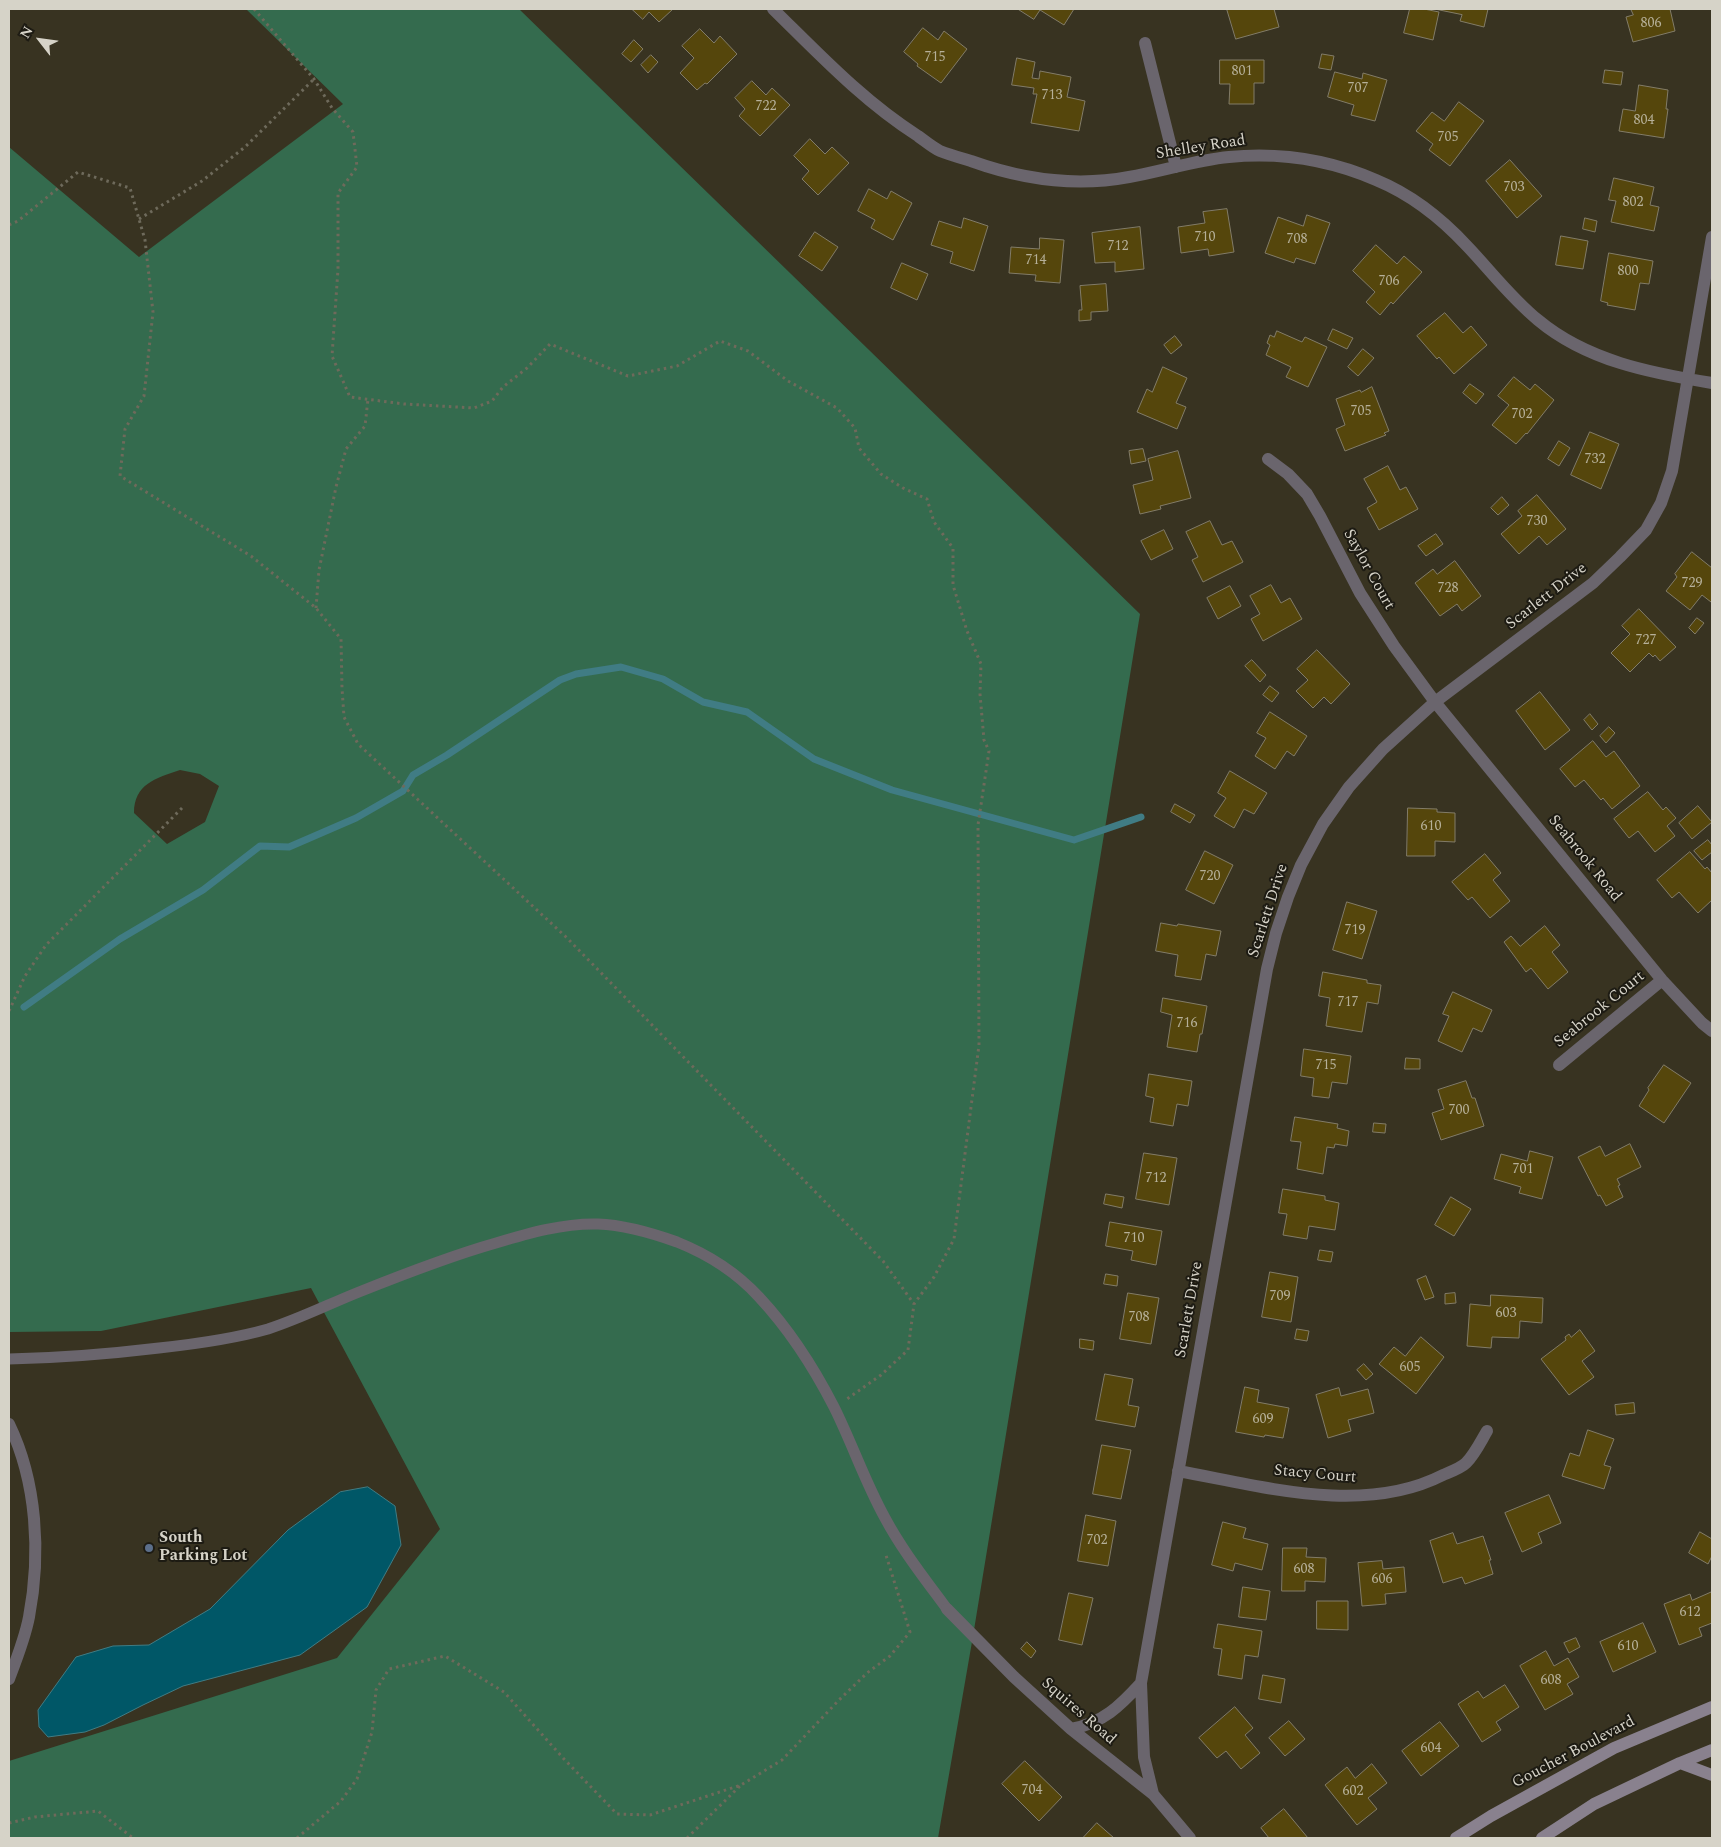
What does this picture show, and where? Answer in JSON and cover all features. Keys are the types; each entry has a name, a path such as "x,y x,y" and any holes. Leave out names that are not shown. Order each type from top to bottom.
{"main road":[{"path":"1683,1718 1712,1697"},
{"name":"Goucher Boulevard","path":"1456,1838 1491,1816 1614,1748 1712,1707"},
{"path":"1542,1838 1594,1804 1680,1762 1712,1750"},
{"path":"1680,1762 1712,1775"}],"street":[{"name":"Shelley Road","path":"772,9 851,86 898,123 941,151 988,167 1036,178 1080,182 1127,178 1227,157 1264,155 1301,158 1340,166 1379,181 1412,200 1444,224 1538,320 1564,338 1595,354 1628,366 1712,383"},
{"path":"1145,43 1176,167"},
{"name":"Scarlett Drive","path":"1153,1794 1144,1758 1141,1683 1267,969 1282,915 1301,865 1323,824 1349,787 1383,749 1435,702 1593,583 1646,530 1661,503 1672,471 1712,237"},
{"name":"Saylor Court","path":"1268,459 1288,474 1307,494 1360,593 1394,646 1435,702"},
{"name":"Seabrook Road","path":"1435,702 1662,980 1702,1023 1712,1031"},
{"name":"Seabrook Court","path":"1559,1065 1662,980"},
{"path":"9,1424 27,1475 32,1503 35,1557 29,1617 21,1648 9,1679"},
{"name":"Stacy Court","path":"1178,1471 1304,1493 1348,1496 1382,1494 1407,1489 1436,1479 1466,1464 1487,1431"},
{"name":"Squires Road","path":"946,1609 1014,1677 1071,1729 1153,1794 1190,1838"},
{"path":"1071,1729 1087,1726 1103,1718 1124,1702 1141,1683"}],"lane":[{"path":"9,1359 130,1352 201,1344 267,1329 472,1250 518,1236 561,1226 598,1224 626,1227 657,1235 684,1245 710,1258 735,1275 758,1296 784,1328 815,1374 834,1408 885,1519 946,1609"}],"path":[{"path":"254,9 314,79 332,108 353,132 357,166 338,194 338,269 332,356 350,397 404,404 474,408 492,401 502,387 527,368 550,344 593,360 628,376 677,366 720,341 748,351 788,382 836,408 855,428 860,448 881,474 903,488 927,499 934,522 953,548 953,585 967,631 981,664 981,703 984,740 989,751 978,825 979,1045 954,1240 934,1277 914,1304 908,1350 881,1375 834,1408"},
{"path":"139,219 202,181 245,148 314,79"},
{"path":"9,225 18,221 78,172 130,188 145,240 153,312 144,396 125,429 120,476 251,556 316,608 341,639 344,717 358,744 566,938 883,1261 914,1304"},
{"path":"316,608 319,570 336,487 346,450 365,426 368,399"},
{"path":"9,1011 25,976 46,945 183,806"},
{"path":"298,1838 341,1801 357,1780 372,1732 376,1690 389,1669 445,1656 504,1692 564,1759 617,1814 650,1815 741,1784 782,1760 839,1700 890,1656 910,1632 885,1556 885,1519"},
{"path":"687,1838 741,1784"},
{"path":"9,1823 35,1817 98,1811 133,1838"}],"green space":[{"path":"246,9 519,9 1140,614 973,1636 938,1838 9,1838 9,1761 337,1658 440,1529 311,1288 101,1331 9,1332 9,147 139,257 343,104","holes":["180,770 200,774 219,786 205,822 167,844 134,813 138,795 142,789 155,779 171,773"]}],"water":[{"path":"368,1487 395,1506 401,1545 367,1607 300,1655 183,1686 104,1725 85,1732 48,1737 39,1727 38,1710 76,1657 113,1646 149,1645 210,1609 288,1530 340,1492"}],"building":[{"path":"632,9 673,9 659,22 649,12 643,19"},
{"path":"1018,9 1074,9 1064,25 1040,10 1034,19"},
{"path":"1227,9 1274,9 1279,27 1236,39"},
{"path":"1410,9 1439,12 1433,40 1404,33"},
{"path":"1435,9 1488,9 1484,27 1460,21 1462,15"},
{"path":"1631,9 1670,9 1675,31 1633,42 1626,17 1633,15"},
{"path":"923,28 938,40 944,31 967,49 941,83 917,66 918,64 904,52"},
{"path":"700,29 714,43 720,36 737,54 707,84 705,83 697,90 680,73 694,58 682,46"},
{"path":"634,40 643,49 631,62 622,54"},
{"path":"1322,54 1334,56 1331,70 1319,68"},
{"path":"651,55 658,62 648,73 641,65"},
{"path":"1017,58 1035,62 1032,78 1039,79 1040,71 1071,77 1067,97 1085,101 1079,131 1031,123 1037,94 1033,94 1034,88 1012,85"},
{"path":"1220,60 1264,60 1264,83 1254,83 1254,104 1229,104 1230,84 1220,84"},
{"path":"1605,70 1623,72 1621,85 1603,83"},
{"path":"1335,72 1362,79 1363,73 1387,80 1375,121 1351,115 1354,105 1328,97"},
{"path":"752,81 766,95 772,88 790,105 760,136 739,116 745,109 735,98"},
{"path":"1639,85 1668,90 1666,109 1668,109 1664,138 1619,131 1623,109 1635,111"},
{"path":"1459,102 1484,121 1450,166 1429,150 1433,144 1416,131 1432,112 1444,121"},
{"path":"810,139 825,154 832,147 849,163 818,195 802,179 809,171 794,156"},
{"path":"1510,160 1542,196 1517,218 1486,181"},
{"path":"1614,178 1654,187 1650,205 1659,207 1654,231 1611,222 1616,201 1609,200"},
{"path":"869,189 887,199 891,191 912,203 893,240 871,228 875,220 858,211"},
{"path":"1227,209 1234,252 1209,256 1208,249 1181,253 1178,227 1205,223 1203,212"},
{"path":"1307,215 1330,223 1315,264 1296,258 1294,263 1265,253 1278,217 1303,226"},
{"path":"964,218 988,226 974,271 950,263 953,252 931,245 939,221 961,228"},
{"path":"1585,218 1597,221 1595,232 1583,229"},
{"path":"1140,227 1144,269 1115,272 1115,262 1095,263 1092,233"},
{"path":"815,232 838,247 822,271 799,256"},
{"path":"1561,236 1588,241 1583,269 1556,265"},
{"path":"1040,238 1064,240 1060,283 1035,281 1036,275 1009,273 1011,247 1039,249"},
{"path":"1376,245 1397,264 1404,256 1422,272 1393,304 1391,302 1380,315 1366,302 1375,292 1353,271"},
{"path":"1609,253 1653,261 1649,284 1640,283 1635,310 1607,305 1608,303 1601,301"},
{"path":"902,263 928,274 917,300 891,288"},
{"path":"1106,284 1108,311 1091,312 1091,320 1079,321 1079,310 1082,310 1080,286"},
{"path":"1445,313 1463,333 1471,326 1487,345 1454,374 1439,357 1437,359 1417,336"},
{"path":"1333,329 1353,338 1347,349 1328,340"},
{"path":"1277,331 1302,342 1305,337 1327,347 1308,387 1286,377 1291,367 1266,355 1270,345 1267,343 1270,335 1274,337"},
{"path":"1175,336 1182,345 1171,354 1164,345"},
{"path":"1363,349 1374,358 1358,376 1348,367"},
{"path":"1163,367 1187,378 1176,403 1186,407 1177,429 1137,412 1147,389 1152,392"},
{"path":"1514,377 1530,390 1535,384 1554,400 1527,434 1516,444 1492,425 1509,405 1498,396"},
{"path":"1470,384 1484,394 1476,404 1463,393"},
{"path":"1372,387 1389,431 1384,433 1386,435 1345,451 1336,429 1345,425 1336,399"},
{"path":"1590,432 1619,444 1601,489 1571,475"},
{"path":"1559,441 1570,448 1559,466 1548,459"},
{"path":"1143,449 1146,461 1131,464 1129,451"},
{"path":"1178,451 1191,498 1160,506 1161,509 1140,514 1133,485 1153,480 1148,459"},
{"path":"1388,466 1400,490 1406,487 1418,509 1379,530 1367,508 1377,502 1364,479"},
{"path":"1537,495 1566,529 1547,545 1539,536 1519,554 1501,534 1522,516 1518,511"},
{"path":"1502,497 1509,505 1498,515 1491,508"},
{"path":"1210,521 1222,545 1232,541 1243,562 1203,582 1192,560 1198,557 1186,532"},
{"path":"1164,530 1173,549 1151,560 1141,541"},
{"path":"1436,534 1443,544 1426,556 1418,546"},
{"path":"1692,552 1712,568 1712,601 1702,595 1690,610 1666,591 1677,577 1675,574"},
{"path":"1455,561 1481,596 1462,611 1457,604 1440,616 1415,583 1433,569 1437,574"},
{"path":"1271,585 1281,603 1290,598 1302,619 1263,641 1251,619 1260,614 1250,596"},
{"path":"1230,586 1241,606 1218,619 1207,598"},
{"path":"1639,609 1676,647 1660,661 1655,655 1653,657 1649,653 1630,672 1611,653 1630,634 1622,626"},
{"path":"1697,618 1704,623 1695,634 1689,628"},
{"path":"1317,650 1350,684 1331,704 1324,697 1313,708 1296,691 1308,680 1297,669"},
{"path":"1252,660 1266,675 1260,682 1245,666"},
{"path":"1270,686 1279,693 1272,702 1263,695"},
{"path":"1540,692 1570,730 1545,750 1516,711"},
{"path":"1270,712 1307,736 1294,756 1287,751 1275,769 1255,756 1266,738 1257,733"},
{"path":"1590,714 1598,724 1592,730 1584,720"},
{"path":"1609,727 1615,733 1606,743 1600,736"},
{"path":"1593,741 1606,757 1614,751 1640,786 1612,809 1603,798 1601,800 1584,780 1575,787 1560,769"},
{"path":"1230,771 1267,793 1254,814 1244,809 1234,828 1214,816 1226,798 1218,793"},
{"path":"1648,792 1663,810 1666,807 1676,818 1667,826 1675,836 1655,852 1638,831 1629,838 1614,819"},
{"path":"1175,804 1195,815 1190,823 1171,812"},
{"path":"1698,806 1712,822 1692,839 1679,823"},
{"path":"1408,808 1437,809 1437,812 1455,813 1455,842 1435,841 1435,856 1407,856"},
{"path":"1708,840 1712,845 1712,852 1702,860 1694,851"},
{"path":"1205,851 1233,865 1214,904 1186,890"},
{"path":"1690,852 1705,869 1707,867 1712,873 1712,900 1698,913 1679,892 1672,898 1657,880"},
{"path":"1485,854 1501,873 1493,880 1510,901 1490,918 1472,897 1468,900 1452,882"},
{"path":"1347,902 1377,911 1362,959 1333,950"},
{"path":"1161,923 1221,931 1216,956 1206,954 1201,980 1175,976 1178,955 1156,951"},
{"path":"1545,926 1560,945 1552,952 1568,972 1548,989 1531,968 1526,972 1504,942 1511,936 1520,946"},
{"path":"1323,972 1367,980 1367,983 1381,985 1378,1004 1367,1002 1362,1032 1326,1026 1330,998 1319,996"},
{"path":"1453,992 1492,1010 1482,1032 1473,1028 1462,1052 1438,1041 1449,1016 1443,1014"},
{"path":"1163,998 1207,1006 1197,1052 1167,1047 1172,1015 1161,1012"},
{"path":"1304,1049 1351,1056 1347,1084 1332,1082 1329,1098 1312,1096 1314,1078 1301,1076"},
{"path":"1406,1058 1420,1059 1420,1069 1405,1069"},
{"path":"1664,1065 1691,1083 1664,1123 1639,1106 1649,1090 1648,1088"},
{"path":"1149,1074 1192,1081 1188,1106 1177,1104 1173,1126 1150,1122 1154,1098 1146,1096"},
{"path":"1466,1081 1472,1098 1475,1098 1484,1126 1441,1140 1432,1113 1444,1109 1438,1090"},
{"path":"1295,1117 1338,1124 1337,1128 1349,1131 1347,1146 1335,1144 1334,1148 1327,1147 1323,1174 1297,1169 1301,1142 1291,1141"},
{"path":"1374,1123 1386,1124 1385,1133 1373,1132"},
{"path":"1630,1144 1641,1167 1617,1179 1623,1197 1606,1206 1600,1195 1598,1196 1578,1157 1600,1146 1605,1156"},
{"path":"1530,1151 1553,1157 1542,1199 1519,1193 1521,1187 1494,1179 1501,1154 1527,1161"},
{"path":"1144,1153 1177,1158 1169,1205 1136,1199"},
{"path":"1283,1189 1325,1196 1325,1200 1339,1203 1335,1230 1309,1226 1307,1239 1283,1235 1287,1214 1279,1213"},
{"path":"1106,1194 1124,1197 1122,1208 1104,1204"},
{"path":"1451,1197 1471,1209 1454,1236 1435,1225"},
{"path":"1110,1222 1162,1231 1156,1265 1131,1260 1133,1251 1106,1246"},
{"path":"1320,1250 1333,1252 1331,1262 1318,1260"},
{"path":"1270,1272 1298,1277 1291,1322 1262,1317"},
{"path":"1106,1274 1118,1276 1117,1286 1104,1284"},
{"path":"1426,1276 1434,1297 1425,1300 1417,1280"},
{"path":"1128,1293 1159,1298 1151,1344 1120,1339"},
{"path":"1455,1293 1456,1303 1445,1304 1445,1294"},
{"path":"1491,1295 1543,1298 1542,1323 1520,1321 1519,1338 1492,1337 1491,1348 1467,1346 1470,1304 1490,1306"},
{"path":"1297,1329 1309,1331 1307,1341 1295,1339"},
{"path":"1580,1330 1595,1351 1582,1361 1594,1377 1569,1395 1541,1359 1566,1340 1565,1337 1569,1334 1571,1337"},
{"path":"1421,1337 1444,1357 1416,1394 1379,1364 1394,1347 1405,1356"},
{"path":"1080,1339 1094,1341 1093,1350 1080,1348"},
{"path":"1364,1364 1373,1374 1366,1380 1357,1370"},
{"path":"1105,1374 1133,1379 1128,1405 1139,1407 1135,1427 1096,1420"},
{"path":"1245,1387 1259,1390 1257,1402 1289,1408 1283,1438 1236,1432"},
{"path":"1339,1388 1341,1396 1368,1389 1374,1413 1348,1420 1351,1431 1328,1438 1316,1395"},
{"path":"1634,1403 1635,1413 1616,1415 1615,1405"},
{"path":"1588,1430 1614,1439 1604,1465 1611,1467 1604,1489 1562,1476 1570,1453 1579,1456"},
{"path":"1102,1445 1131,1450 1121,1499 1093,1494"},
{"path":"1549,1495 1561,1523 1538,1533 1542,1543 1522,1552 1505,1513"},
{"path":"1086,1515 1116,1521 1108,1566 1078,1561"},
{"path":"1223,1522 1246,1528 1243,1538 1268,1544 1262,1570 1235,1563 1233,1571 1212,1565"},
{"path":"1700,1532 1712,1539 1712,1556 1708,1564 1689,1553"},
{"path":"1453,1533 1457,1544 1483,1536 1491,1560 1489,1560 1493,1574 1465,1584 1462,1577 1443,1583 1430,1541"},
{"path":"1283,1548 1307,1548 1306,1557 1326,1558 1325,1582 1305,1581 1305,1591 1282,1591"},
{"path":"1382,1561 1383,1569 1404,1567 1406,1592 1385,1594 1386,1604 1362,1606 1358,1563"},
{"path":"1243,1587 1270,1591 1266,1620 1239,1617"},
{"path":"1712,1592 1712,1623 1699,1628 1702,1636 1679,1645 1664,1604 1690,1594 1692,1600"},
{"path":"1069,1593 1093,1598 1082,1645 1059,1640"},
{"path":"1317,1601 1348,1601 1348,1630 1317,1629"},
{"path":"1643,1623 1656,1652 1613,1672 1600,1642"},
{"path":"1218,1624 1262,1631 1258,1657 1245,1655 1242,1679 1218,1675 1222,1649 1214,1648"},
{"path":"1576,1638 1580,1647 1569,1653 1564,1643"},
{"path":"1027,1642 1036,1651 1031,1658 1021,1649"},
{"path":"1546,1651 1554,1666 1568,1658 1579,1677 1567,1684 1573,1694 1545,1710 1520,1666"},
{"path":"1263,1675 1285,1679 1281,1703 1259,1699"},
{"path":"1505,1685 1519,1707 1496,1722 1501,1730 1482,1742 1458,1704 1478,1691 1483,1698"},
{"path":"1235,1707 1253,1728 1245,1735 1260,1753 1241,1769 1226,1751 1217,1758 1199,1738"},
{"path":"1289,1721 1305,1739 1285,1756 1269,1738"},
{"path":"1440,1722 1459,1746 1421,1776 1402,1751"},
{"path":"1025,1761 1062,1797 1039,1821 1002,1784"},
{"path":"1372,1764 1387,1783 1368,1798 1377,1809 1357,1825 1325,1785 1347,1767 1355,1778"},
{"path":"1284,1809 1308,1838 1269,1838 1261,1828"},
{"path":"1097,1823 1114,1838 1083,1838"}],"waterway":[{"path":"24,1007 120,939 203,890 260,846 289,847 356,818 403,791 413,775 447,755 560,680 576,674 621,667 663,679 703,702 747,712 814,759 892,790 1074,840 1141,817"}],"place":[{"name":"South Parking Lot","path":"149,1548"}]}
